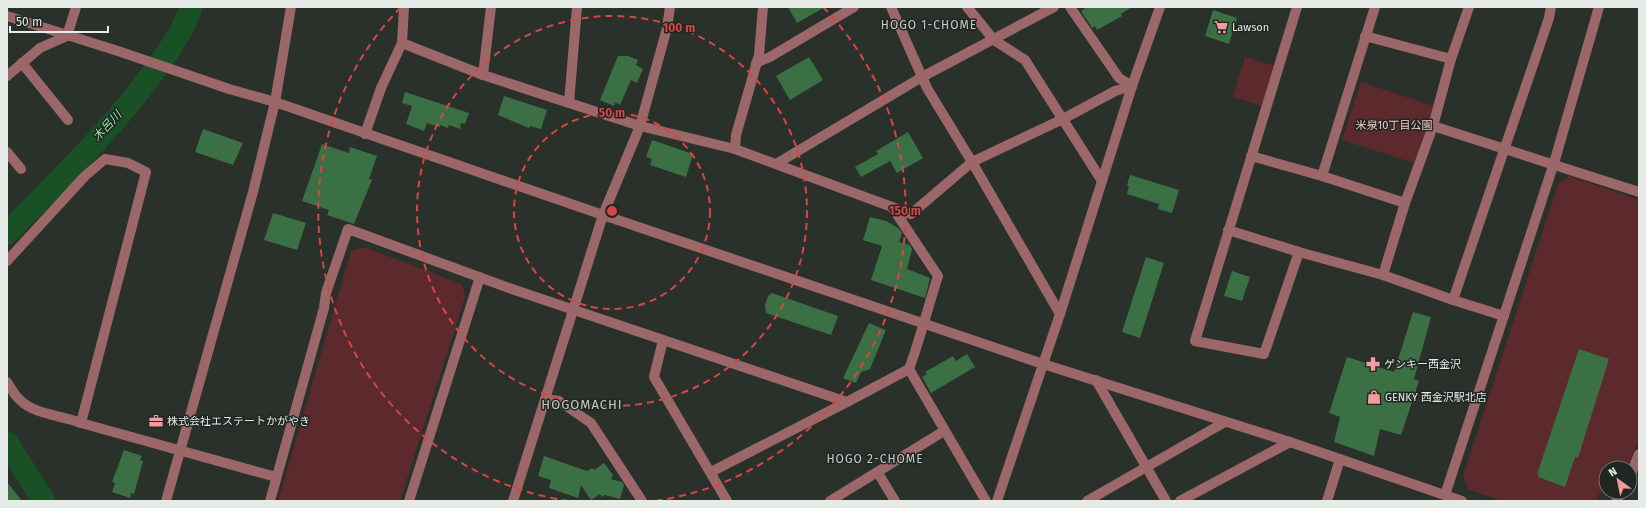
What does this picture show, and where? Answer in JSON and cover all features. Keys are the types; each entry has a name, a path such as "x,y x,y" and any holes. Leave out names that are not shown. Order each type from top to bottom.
{"street":[{"path":"7,76 40,48 67,36 76,7"},
{"path":"166,501 249,207 275,102 292,7"},
{"path":"365,134 381,88 402,42 404,7"},
{"path":"483,75 491,7"},
{"path":"569,103 577,7"},
{"path":"513,501 603,215 640,126 667,28 670,7"},
{"path":"735,149 736,135 756,63 763,7"},
{"path":"756,63 770,57 854,7"},
{"path":"891,7 927,88 972,162 1060,314"},
{"path":"968,7 994,40 1026,60 1102,181"},
{"path":"776,164 922,77 1054,7"},
{"path":"1070,7 1119,78 1132,86"},
{"path":"997,501 1060,314 1132,86 1160,7"},
{"path":"1296,251 1299,252 1264,354 1195,341 1297,7"},
{"path":"1322,176 1375,7"},
{"path":"1383,275 1405,203 1432,126 1451,59 1469,7"},
{"path":"1453,300 1549,18 1551,7"},
{"path":"1445,495 1554,163 1598,7"},
{"path":"7,16 121,52 185,75 275,102 365,134 1043,364 1290,442 1462,501"},
{"path":"1365,36 1451,59"},
{"path":"402,42 483,75 640,126 735,149 911,214 972,162 1063,120 1116,91 1132,86"},
{"path":"22,63 68,120"},
{"path":"1432,126 1554,163 1639,192"},
{"path":"7,152 21,169"},
{"path":"1251,156 1322,176 1405,203"},
{"path":"7,261 85,176 105,159 128,163 146,172 81,424"},
{"path":"711,472 909,370 925,323 929,304 938,276 892,207"},
{"path":"270,501 322,315 326,293 348,229 573,310 848,402"},
{"path":"1228,230 1296,251 1383,275 1453,300 1504,316"},
{"path":"409,501 480,277"},
{"path":"663,340 654,377 727,501"},
{"path":"909,370 986,501"},
{"path":"1096,380 1166,501"},
{"path":"7,382 18,399 26,406 43,413 67,417 81,424 276,477"},
{"path":"545,398 559,402 591,423 642,501"},
{"path":"1087,501 1225,422"},
{"path":"830,501 878,473 944,431"},
{"path":"1180,501 1290,442"},
{"path":"1327,501 1340,460"},
{"path":"878,473 895,501"}],"green space":[{"path":"1245,57 1275,66 1262,106 1233,97"},
{"name":"米泉10丁目公園","path":"1361,82 1434,106 1414,163 1342,140"},
{"path":"1569,176 1639,200 1639,439 1630,460 1598,460 1598,496 1596,501 1503,501 1469,490 1463,476 1558,184"},
{"path":"364,247 462,284 465,297 400,501 278,501 351,251"}],"building":[{"path":"788,7 825,7 797,23"},
{"path":"1087,7 1132,7 1121,14 1122,16 1097,30 1095,26 1092,28 1081,11"},
{"name":"Lawson","path":"1213,10 1237,18 1229,44 1205,36"},
{"path":"618,56 628,56 638,60 636,65 643,69 637,83 631,80 620,105 615,102 614,106 600,100"},
{"path":"809,57 823,80 790,100 776,76"},
{"path":"405,92 469,113 465,124 461,123 460,129 449,125 448,128 427,123 424,131 406,124 412,106 402,103"},
{"path":"504,96 547,110 541,129 530,126 529,128 498,115"},
{"path":"203,129 243,143 233,165 195,152"},
{"path":"908,132 923,158 897,173 890,161 861,177 855,167 878,154 876,151"},
{"path":"652,140 693,154 686,177 650,165 652,159 646,157"},
{"path":"322,144 349,153 350,147 377,156 369,179 372,180 354,224 327,215 329,210 302,201"},
{"path":"1130,175 1179,190 1172,213 1158,209 1159,204 1127,194 1129,186 1127,185"},
{"path":"273,213 306,223 297,250 264,240"},
{"path":"870,217 886,221 898,228 902,233 899,242 910,245 912,249 907,269 930,278 925,298 871,280 882,246 863,240"},
{"path":"1146,257 1164,263 1140,338 1122,332"},
{"path":"1232,271 1250,277 1242,301 1224,296"},
{"path":"772,293 838,316 831,335 766,313 765,305 768,296"},
{"name":"GENKY 西金沢駅北店","path":"1413,312 1431,317 1414,379 1419,381 1401,435 1380,429 1374,456 1334,442 1340,417 1329,413 1347,357 1394,372"},
{"path":"869,323 886,330 870,369 861,372 856,383 843,378"},
{"path":"1579,349 1609,359 1578,458 1575,457 1565,487 1538,477 1539,474 1537,474"},
{"path":"967,354 975,367 931,393 922,377 927,374 925,372 953,356 956,361"},
{"path":"124,450 142,456 140,460 143,461 134,494 131,493 130,498 112,492 115,483 112,482"},
{"path":"544,456 587,471 592,468 594,470 604,463 613,475 611,479 622,482 624,485 620,499 605,495 602,497 600,494 591,500 581,485 578,498 549,488 551,480 538,476"},
{"path":"7,482 22,501 7,501"}],"waterway":[{"name":"木呂川","path":"7,233 107,130 143,86 174,43 182,29 191,7"},
{"name":"木呂川","path":"7,443 44,501"}],"place":[{"name":"Lawson","path":"1221,27"},
{"name":"ゲンキー西金沢","path":"1373,364"},
{"name":"GENKY 西金沢駅北店","path":"1374,397"},
{"name":"株式会社エステートかがやき","path":"156,421"}],"district":[{"name":"HOGO 1-CHOME","path":"929,25"},
{"name":"HOGOMACHI","path":"582,404"},
{"name":"HOGO 2-CHOME","path":"875,459"}]}
